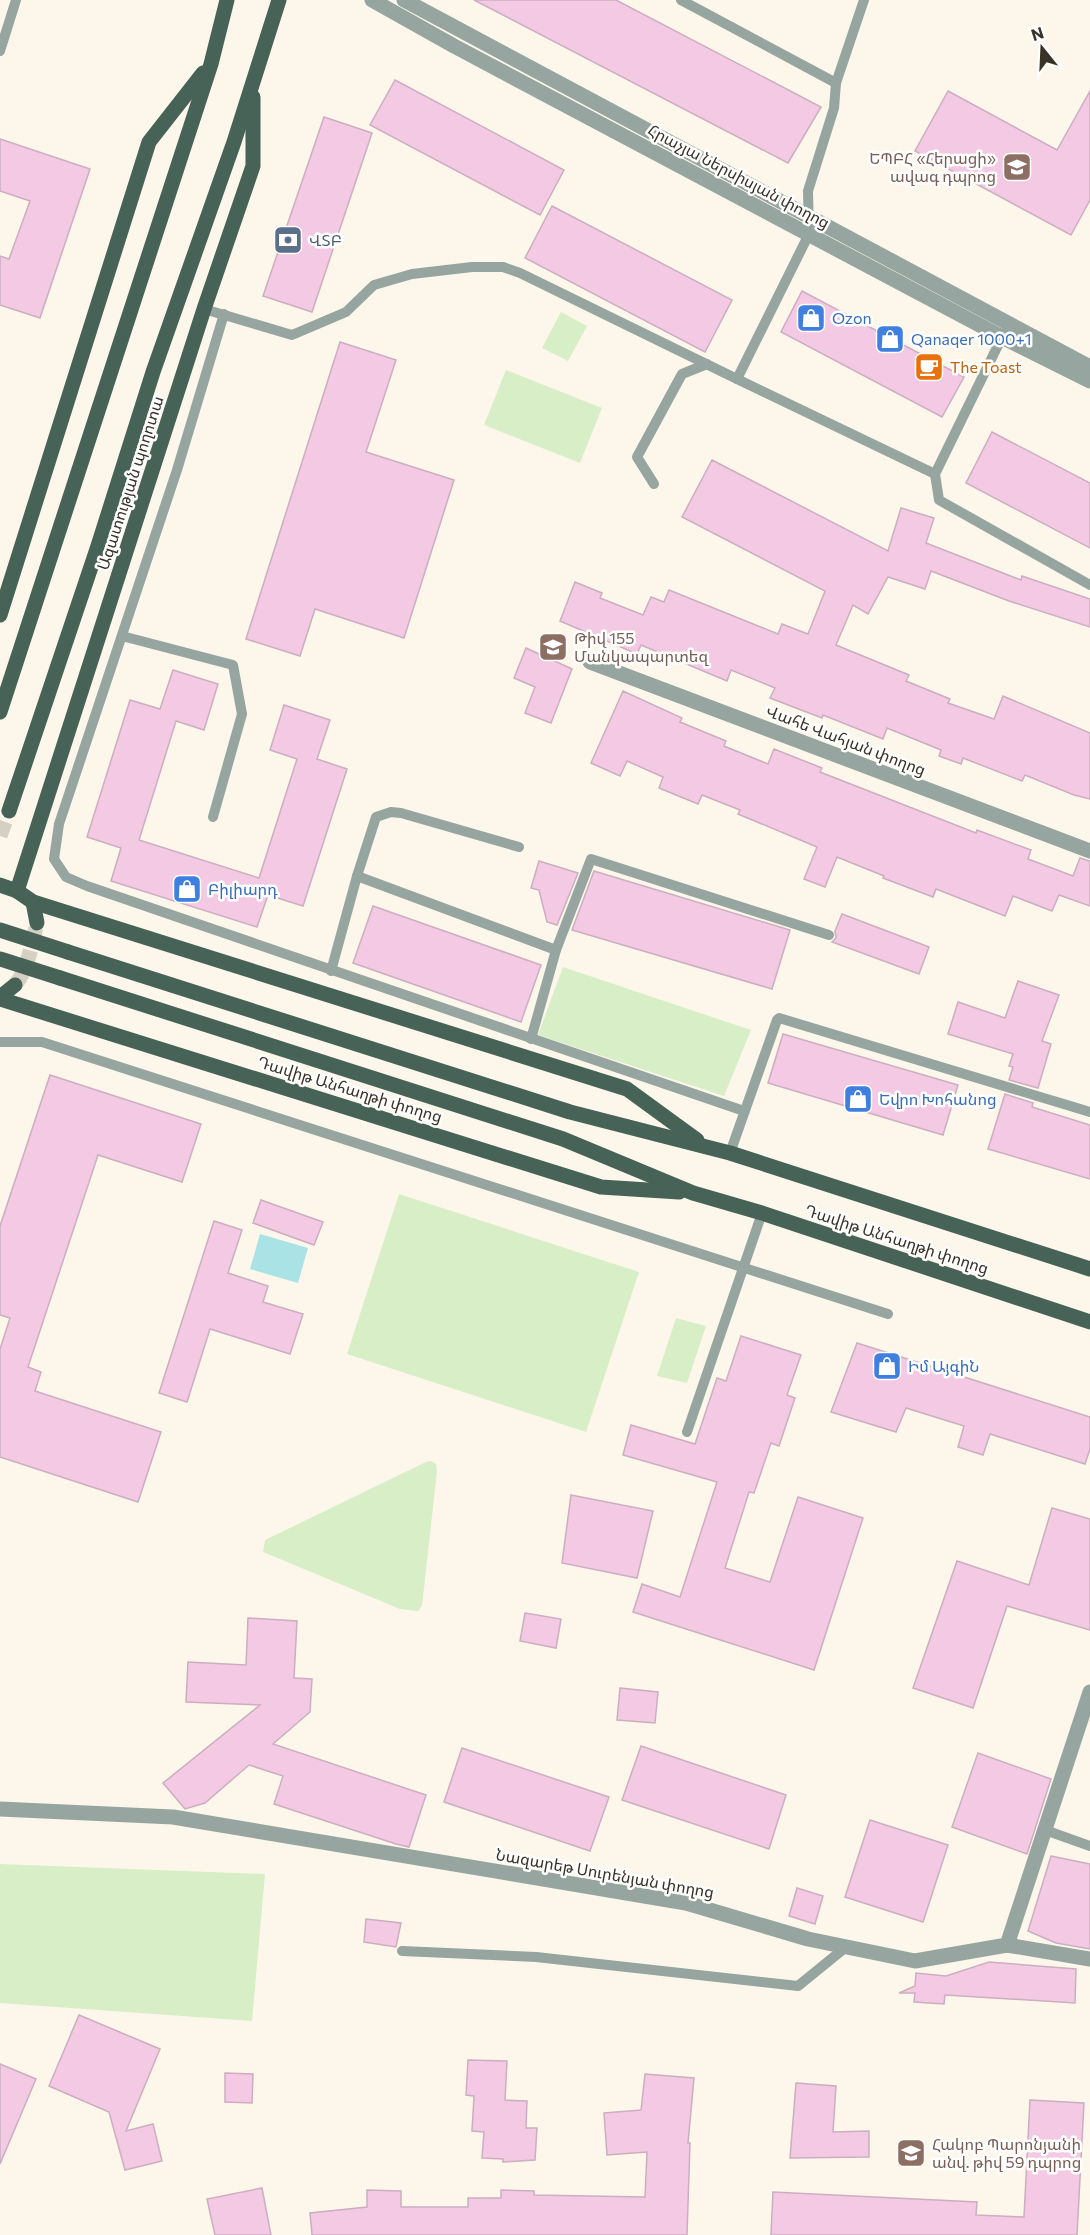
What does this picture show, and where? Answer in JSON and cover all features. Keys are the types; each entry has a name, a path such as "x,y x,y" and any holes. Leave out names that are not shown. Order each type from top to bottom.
{"main road":[{"path":"0,712 211,64 227,0"},
{"name":"Ազատության պողոտա","path":"9,811 98,546 153,372 279,0"},
{"path":"0,615 149,142 211,64"},
{"name":"Ազատության պողոտա","path":"17,891 204,309 253,166 253,82"},
{"name":"Դավիթ Անհաղթի փողոց","path":"0,885 17,891 33,902 627,1089 704,1145"},
{"path":"33,902 37,923"},
{"name":"Դավիթ Անհաղթի փողոց","path":"0,930 570,1112 704,1145 1090,1269"},
{"name":"Դավիթ Անհաղթի փողոց","path":"0,959 563,1139 693,1193 762,1213 1090,1322"},
{"path":"0,998 15,985"},
{"name":"Դավիթ Անհաղթի փողոց","path":"0,998 601,1187 693,1193"}],"street":[{"name":"Հրաչյա Ներսիսյան փողոց","path":"372,0 454,46 809,234 1005,331 1090,367"},
{"name":"Հրաչյա Ներսիսյան փողոց","path":"404,0 809,218 1090,381"},
{"name":"Վահե Վահյան փողոց","path":"590,662 1090,851"},
{"path":"1007,1945 1090,1692"},
{"name":"Նազարեթ Սուրենյան փողոց","path":"0,1809 173,1817 686,1903 808,1939 915,1961 1007,1945 1090,1959"}],"lane":[{"path":"0,51 16,0"},
{"path":"681,0 836,83"},
{"path":"737,379 809,234 808,191 834,108 836,83 864,0"},
{"path":"204,309 292,335 346,312 374,285 412,274 472,267 502,267 520,273 935,474"},
{"path":"224,314 177,470 59,824 54,859 66,877 87,886 744,1111"},
{"path":"1005,331 935,474 939,500 1090,585"},
{"path":"654,484 637,457 682,374 707,364"},
{"path":"122,636 233,665 242,714 213,817"},
{"path":"331,971 376,817 391,812 401,813 519,847"},
{"path":"531,1039 556,950 591,859 829,934"},
{"path":"357,876 556,950"},
{"path":"730,1153 779,1018 1090,1112"},
{"path":"0,1041 42,1042 888,1314"},
{"path":"687,1432 762,1213"},
{"path":"1045,1830 1090,1846"},
{"path":"402,1951 536,1958 798,1986 846,1947"}],"green space":[{"path":"561,312 587,326 568,361 542,348"},
{"path":"506,370 602,408 580,463 484,425"},
{"path":"563,967 751,1030 724,1096 538,1035"},
{"path":"399,1194 639,1272 586,1432 347,1354"},
{"path":"676,1318 706,1326 687,1383 657,1376"},
{"path":"431,1461 436,1464 437,1471 422,1606 418,1611 400,1609 263,1552 265,1540"},
{"path":"0,1864 265,1874 252,2021 0,2003"}],"water":[{"path":"260,1234 308,1248 298,1283 250,1269"}],"building":[{"path":"474,0 616,0 821,107 788,163"},
{"path":"395,80 564,170 540,215 370,125"},
{"path":"948,91 1057,150 1090,91 1090,200 1071,235 915,151"},
{"path":"324,117 372,133 312,312 263,296"},
{"path":"0,139 90,169 40,318 0,305 0,256 9,259 30,201 0,191"},
{"path":"552,206 732,300 705,352 525,258"},
{"path":"802,291 964,377 942,417 781,332"},
{"path":"340,342 396,360 366,452 454,480 404,638 315,609 300,656 246,639"},
{"path":"992,432 1090,483 1090,548 966,483"},
{"path":"712,460 888,551 901,508 934,518 926,543 1021,580 1022,576 1090,599 1090,627 1009,601 931,571 925,589 888,577 868,614 853,605 836,645 909,675 906,681 950,699 948,703 994,719 1003,696 1090,733 1090,799 1025,775 1022,781 963,758 961,764 939,756 941,750 887,728 883,739 823,715 822,718 770,698 775,688 731,670 727,681 641,645 637,654 560,621 575,582 602,593 600,598 643,615 651,597 664,602 669,590 778,634 782,624 808,634 825,591 682,517"},
{"path":"526,648 572,669 551,723 525,713 535,687 514,678"},
{"path":"173,670 218,684 204,730 176,721 139,840 259,878 297,759 270,750 284,705 330,720 317,759 347,769 303,906 268,895 257,927 111,881 121,848 87,837 130,700 160,709"},
{"path":"623,691 682,718 680,722 726,741 724,746 768,764 774,749 822,768 820,772 976,833 977,830 1031,850 1028,859 1073,876 1080,858 1090,861 1090,906 1059,895 1052,911 1013,896 1005,916 936,889 933,897 837,857 825,887 804,879 817,847 738,814 740,810 702,795 698,804 659,788 663,777 627,761 620,776 591,763"},
{"path":"539,861 578,873 557,925 547,922 539,890 531,888"},
{"path":"594,871 790,930 772,989 572,930"},
{"path":"373,906 541,965 521,1022 353,963"},
{"path":"842,914 929,947 919,974 832,942 836,938 835,931"},
{"path":"1018,981 1059,995 1042,1041 1051,1044 1038,1088 1009,1080 1013,1067 1009,1066 1013,1054 948,1034 958,1002 1005,1018"},
{"path":"783,1034 958,1085 943,1135 768,1083"},
{"path":"50,1075 201,1124 182,1182 98,1155 28,1367 41,1372 35,1391 161,1432 138,1502 0,1457 0,1349 10,1318 0,1315 0,1226"},
{"path":"1005,1094 1033,1103 1032,1107 1090,1125 1090,1179 988,1149"},
{"path":"261,1200 323,1222 314,1245 253,1223"},
{"path":"214,1221 242,1230 228,1273 268,1286 263,1302 303,1314 290,1354 210,1329 187,1402 159,1393"},
{"path":"741,1336 801,1355 787,1395 795,1398 779,1446 771,1443 754,1493 749,1492 725,1568 770,1582 798,1497 863,1518 814,1670 633,1612 642,1584 680,1597 717,1482 623,1455 631,1425 695,1444 717,1378 726,1381"},
{"path":"857,1343 1090,1417 1090,1449 1085,1464 990,1434 983,1455 958,1447 964,1426 906,1408 896,1432 831,1412"},
{"path":"571,1495 653,1511 637,1578 562,1563"},
{"path":"1052,1508 1090,1519 1090,1630 1007,1606 973,1708 913,1688 957,1561 1029,1585"},
{"path":"525,1613 561,1619 556,1648 520,1641"},
{"path":"248,1618 297,1621 294,1678 312,1679 310,1712 273,1744 426,1795 409,1847 274,1804 283,1776 249,1765 205,1803 185,1809 163,1783 260,1705 186,1702 188,1662 246,1665"},
{"path":"620,1688 658,1692 655,1723 617,1720"},
{"path":"641,1746 786,1795 769,1849 622,1800"},
{"path":"462,1748 609,1797 590,1851 444,1802"},
{"path":"978,1753 1051,1779 1027,1854 952,1827"},
{"path":"870,1820 948,1845 923,1922 845,1897"},
{"path":"1051,1856 1090,1864 1090,1949 1056,1943 1028,1931"},
{"path":"797,1888 823,1896 815,1924 789,1916"},
{"path":"366,1919 401,1923 396,1947 364,1942"},
{"path":"989,1962 1076,1969 1075,2003 945,1995 944,2004 914,2002 915,1993 899,1993 915,1986 916,1973 946,1976"},
{"path":"79,2015 160,2049 126,2131 153,2124 162,2161 125,2170 109,2112 49,2086"},
{"path":"468,2060 507,2061 505,2100 527,2101 526,2128 537,2128 535,2160 503,2162 503,2159 482,2158 484,2132 472,2131 474,2096 466,2095"},
{"path":"0,2064 36,2079 0,2164"},
{"path":"225,2073 253,2074 252,2103 225,2102"},
{"path":"645,2074 694,2078 688,2143 690,2143 687,2235 312,2235 310,2213 367,2207 367,2190 401,2191 401,2207 468,2207 468,2198 501,2198 501,2190 534,2191 534,2195 645,2197 647,2152 607,2155 604,2113 641,2110"},
{"path":"796,2083 836,2086 833,2132 869,2131 869,2157 790,2158"},
{"path":"1030,2100 1084,2103 1077,2235 771,2235 773,2192 977,2202 976,2215 1024,2217"},
{"path":"262,2188 271,2235 215,2235 207,2199"}],"tunnel":[{"path":"0,836 9,811"},
{"path":"15,985 26,964 37,923"}],"place":[{"name":"ԵՊԲՀ «Հերացի» ավագ դպրոց","path":"1017,167"},
{"name":"ՎՏԲ","path":"288,240"},
{"name":"Ozon","path":"811,318"},
{"name":"Qanaqer 1000+1","path":"890,339"},
{"name":"The Toast","path":"929,367"},
{"name":"Թիվ 155 Մանկապարտեզ","path":"553,647"},
{"name":"Բիլիարդ","path":"187,889"},
{"name":"Եվրո Խոհանոց","path":"858,1099"},
{"name":"Իմ ԱյգիՆ","path":"887,1366"},
{"name":"Հակոբ Պարոնյանի անվ. թիվ 59 դպրոց","path":"911,2153"}]}
